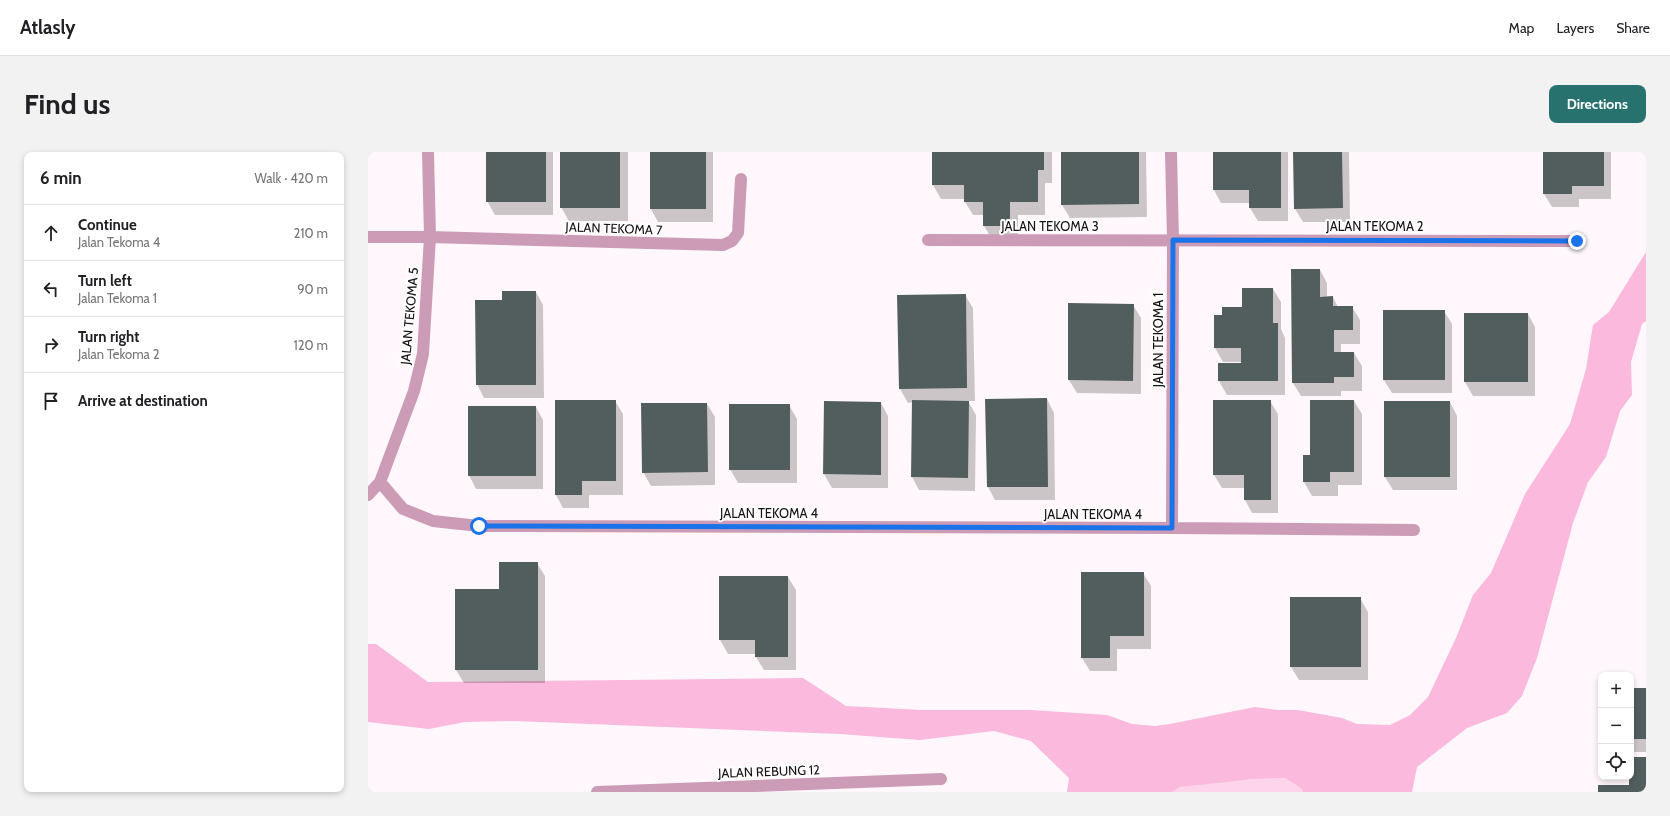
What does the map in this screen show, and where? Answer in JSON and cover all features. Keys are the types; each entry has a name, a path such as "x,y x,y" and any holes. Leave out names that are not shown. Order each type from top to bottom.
{"street":[{"name":"JALAN TEKOMA 5","path":"368,495 380,482 414,391 423,354 430,237 428,152"},
{"name":"JALAN TEKOMA 1","path":"1171,152 1173,240 1172,528"},
{"name":"JALAN TEKOMA 7","path":"368,237 430,237 723,245 732,242 738,233 741,179"},
{"name":"JALAN TEKOMA 3","path":"928,240 1173,240"},
{"name":"JALAN TEKOMA 2","path":"1173,240 1577,241"},
{"name":"JALAN TEKOMA 4","path":"380,482 403,509 433,521 479,526 1414,530"},
{"name":"JALAN REBUNG 12","path":"597,792 941,779"}],"shaded area":[{"path":"1646,252 1646,321 1642,324 1631,362 1632,395 1620,411 1606,457 1588,482 1573,523 1537,658 1522,696 1507,713 1467,728 1417,767 1412,792 1303,792 1302,789 1285,778 1254,779 1180,787 1172,792 1067,792 1069,778 1031,741 994,731 920,740 840,734 515,721 465,722 429,729 368,722 368,644 376,644 428,682 803,678 846,706 922,710 1031,710 1107,715 1132,724 1155,726 1255,707 1278,710 1298,710 1342,718 1357,724 1390,725 1410,715 1428,697 1456,638 1473,595 1491,573 1525,494 1570,424 1586,369 1593,325 1609,312"},
{"path":"1285,778 1302,789 1303,792 1172,792 1180,787 1210,783"}],"building":[{"path":"486,152 546,152 546,202 486,202"},
{"path":"560,152 620,152 620,208 560,208"},
{"path":"650,152 706,152 706,209 650,209"},
{"path":"932,152 1044,152 1044,170 1038,170 1038,202 1010,202 1010,226 983,226 983,202 964,202 964,185 932,185"},
{"path":"1061,152 1139,152 1139,204 1061,205"},
{"path":"1213,152 1281,152 1281,208 1249,208 1249,190 1213,190"},
{"path":"1293,152 1342,152 1343,208 1294,209"},
{"path":"1543,152 1604,152 1604,186 1572,186 1572,194 1543,194"},
{"path":"1291,269 1320,269 1320,297 1333,296 1333,306 1353,306 1353,330 1334,330 1334,352 1354,352 1354,377 1334,377 1334,383 1292,383"},
{"path":"1242,288 1273,288 1273,323 1278,323 1278,381 1218,381 1218,363 1241,363 1241,348 1214,348 1214,315 1222,315 1222,307 1242,307"},
{"path":"502,291 536,291 536,385 476,385 475,300 502,300"},
{"path":"966,294 967,388 899,389 897,295"},
{"path":"1068,303 1134,304 1133,381 1068,380"},
{"path":"1383,310 1445,310 1445,380 1383,380"},
{"path":"1464,313 1528,313 1528,382 1464,382"},
{"path":"1047,398 1048,487 987,487 985,399"},
{"path":"555,400 616,400 616,481 582,481 582,495 555,495"},
{"path":"912,400 969,401 968,478 911,477"},
{"path":"1213,400 1271,400 1271,500 1244,500 1244,475 1213,475"},
{"path":"1310,400 1354,400 1354,472 1330,472 1330,482 1303,482 1303,455 1310,455"},
{"path":"824,401 881,402 881,475 823,474"},
{"path":"1384,401 1450,401 1450,477 1384,477"},
{"path":"641,403 707,403 708,472 642,473"},
{"path":"729,404 790,404 790,470 729,470"},
{"path":"468,406 536,406 536,476 468,476"},
{"path":"499,562 538,562 538,670 455,670 455,589 499,589"},
{"path":"1081,572 1144,572 1144,636 1110,636 1110,658 1081,658"},
{"path":"719,576 788,576 788,657 755,657 755,640 719,640"},
{"path":"1290,597 1361,597 1361,667 1290,667"},
{"path":"1634,688 1646,688 1646,739 1634,739"},
{"path":"1634,757 1646,757 1646,792 1598,792 1598,785 1629,785 1629,780 1634,780"}],"route":[{"path":"479,526 1172,528 1173,240 1577,241"}]}
